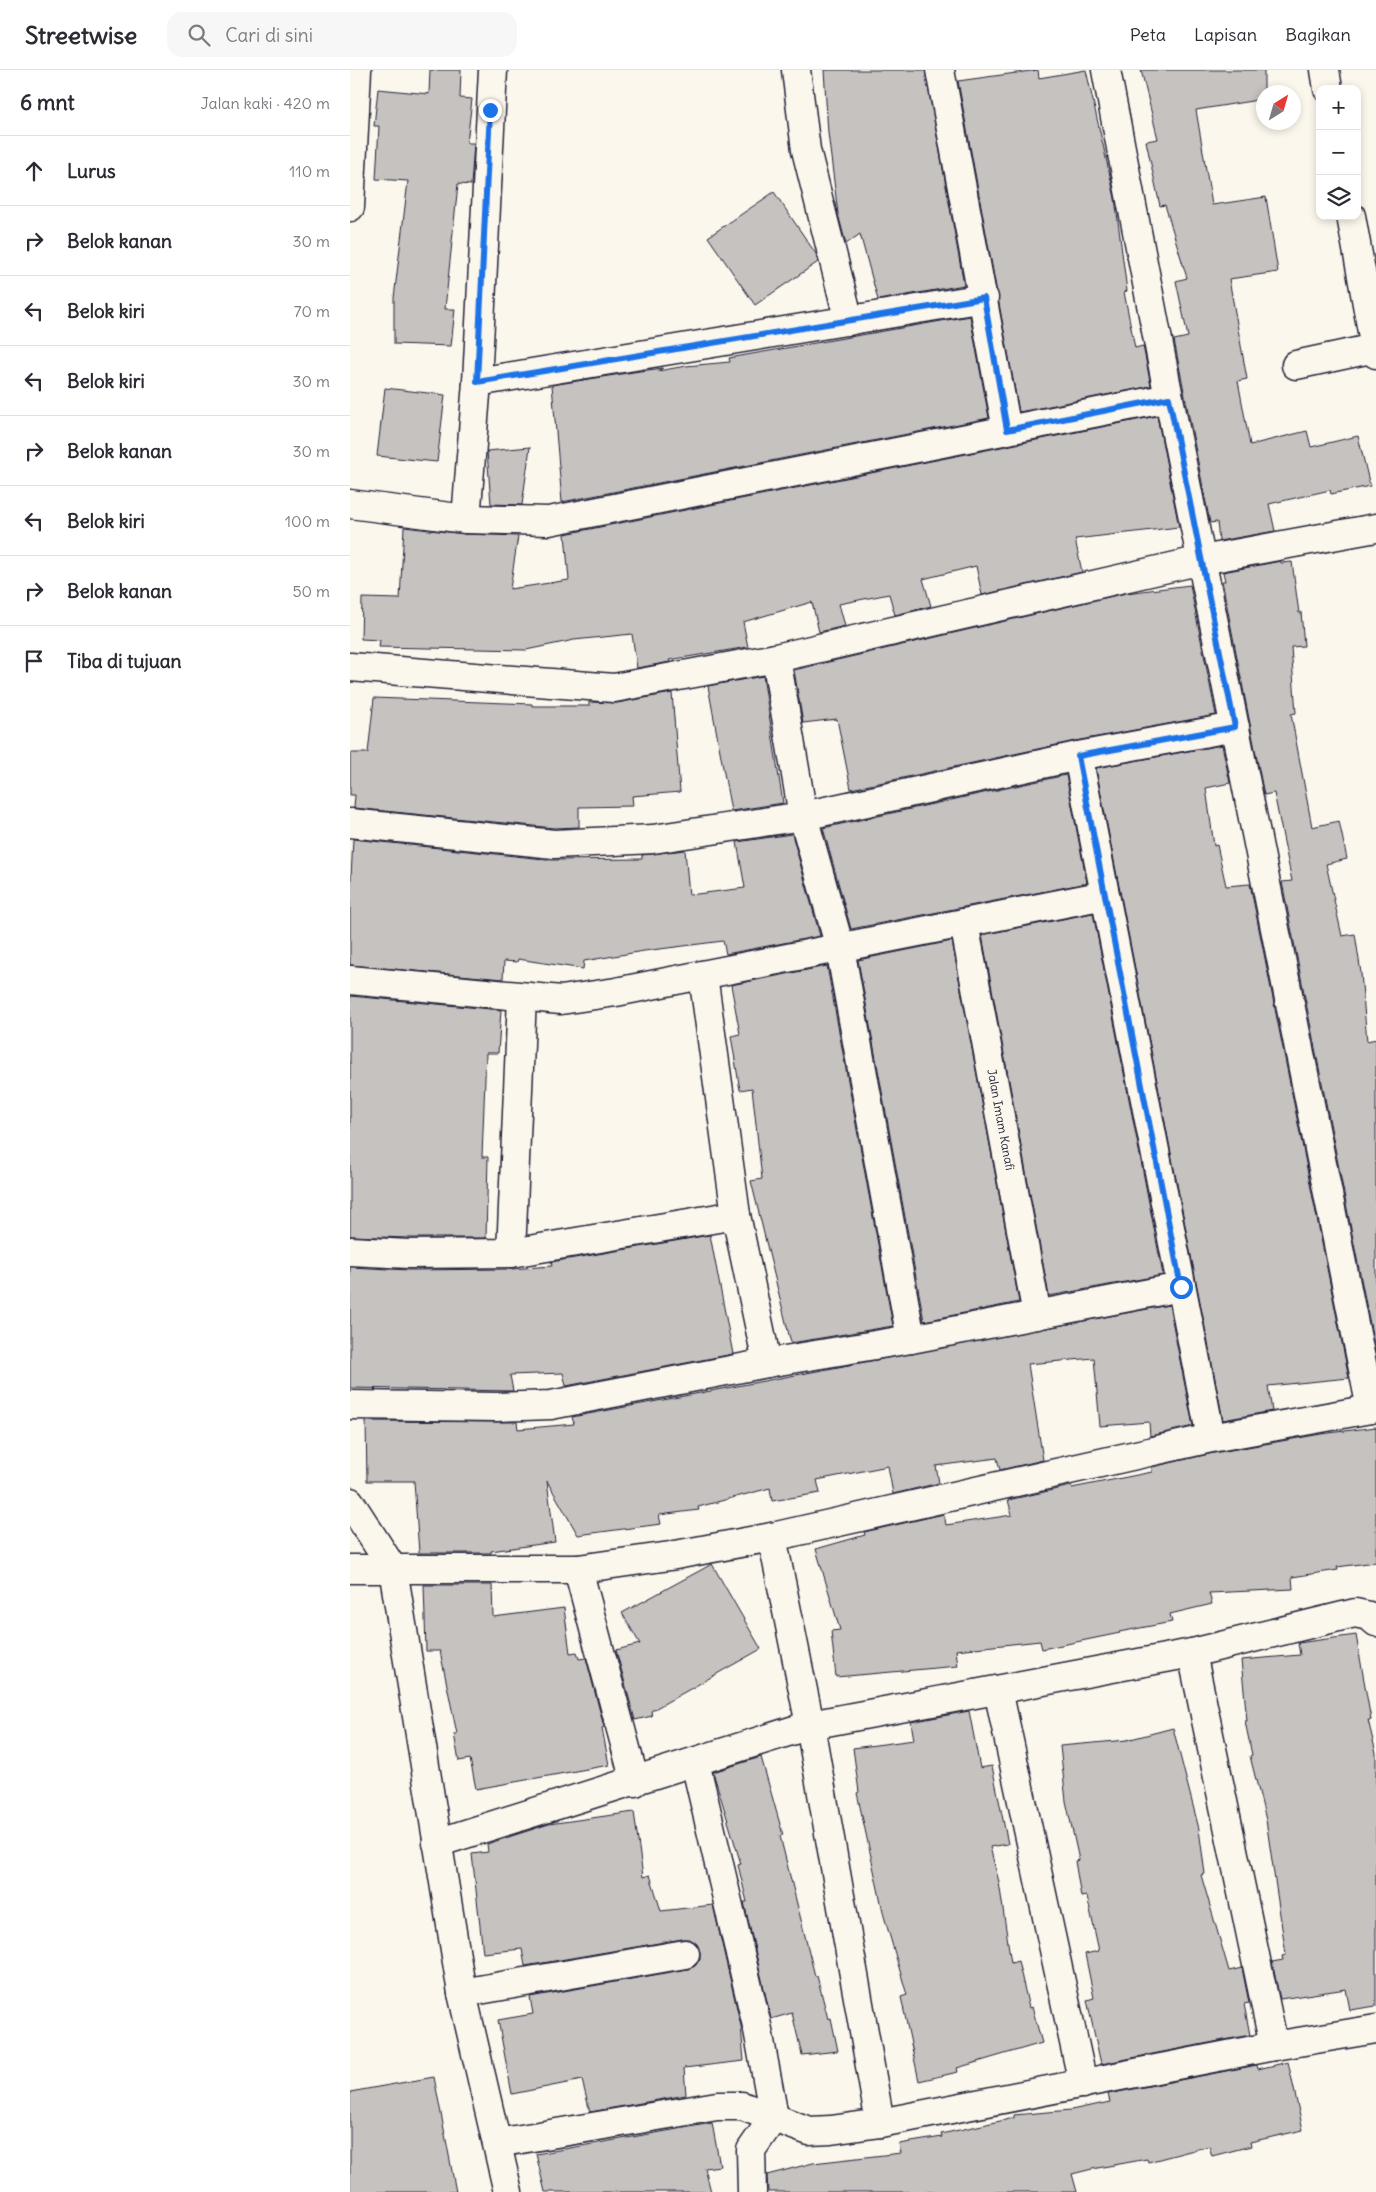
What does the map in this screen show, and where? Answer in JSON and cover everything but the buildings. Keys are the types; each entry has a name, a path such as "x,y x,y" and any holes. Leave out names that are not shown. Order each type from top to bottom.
{"street":[{"path":"350,207 357,70"},
{"path":"466,519 477,382 493,70"},
{"path":"796,70 806,150 849,321"},
{"path":"940,70 984,298 1007,430"},
{"path":"350,1569 578,1569 670,1556 772,1537 1211,1438 1374,1409 1169,398 1106,70"},
{"path":"1325,70 1327,85"},
{"path":"1296,365 1376,351 1352,220"},
{"path":"477,382 984,298"},
{"path":"350,504 466,519 549,521 1169,398"},
{"path":"350,667 614,688 776,658 1202,560 1376,528"},
{"path":"776,658 803,816 840,948 911,1339"},
{"path":"350,823 554,844 653,839 803,816 1078,756 1235,727"},
{"path":"1078,756 1211,1438"},
{"path":"350,980 561,1000 616,992 1105,895"},
{"name":"Jalan Imam Kanafi","path":"964,924 1037,1315"},
{"path":"703,975 736,1214 767,1363"},
{"path":"511,1253 522,996"},
{"path":"350,1251 410,1254 511,1253 736,1214"},
{"path":"350,1405 497,1407 550,1405 1181,1287"},
{"path":"350,1502 393,1569 462,1993 508,2192"},
{"path":"772,1537 810,1725 880,2123"},
{"path":"578,1569 635,1782"},
{"path":"437,1843 635,1782 810,1725 1192,1653 1355,1613 1369,1616 1376,1622"},
{"path":"1192,1653 1274,2046"},
{"path":"998,1690 1083,2084"},
{"path":"695,1762 758,2030 774,2117 752,2150 752,2192"},
{"path":"462,1993 685,1954"},
{"path":"497,2143 717,2106 742,2106 774,2117 788,2125 809,2131 832,2130 880,2123 1274,2046 1376,2029"}],"route":[{"path":"490,110 477,382 984,298 1007,430 1169,398 1235,727 1078,756 1181,1287"}]}
